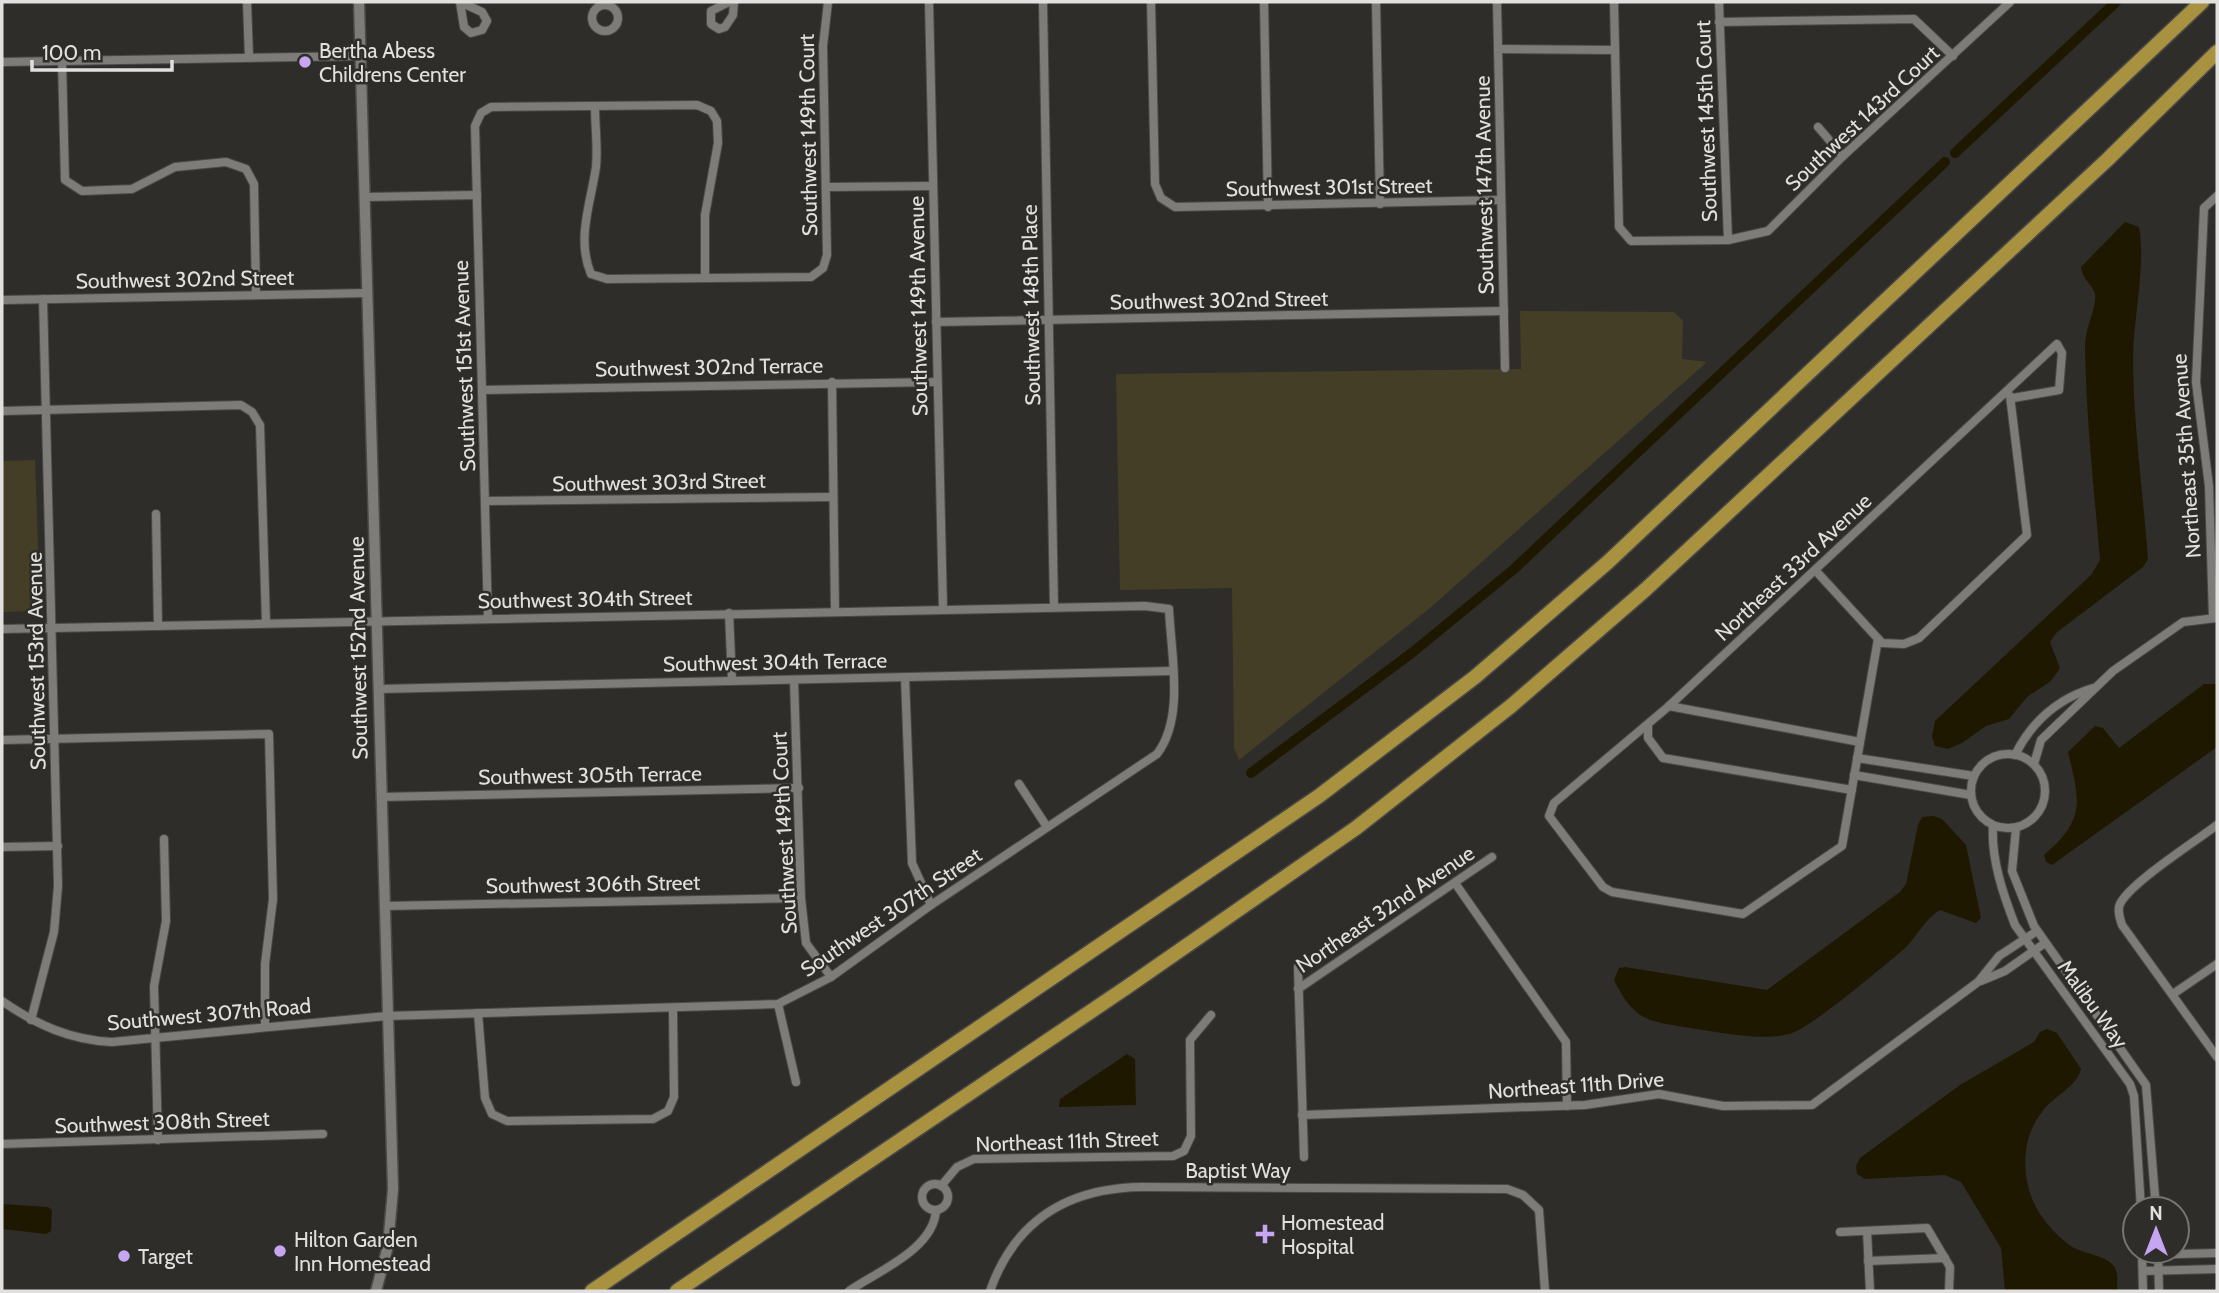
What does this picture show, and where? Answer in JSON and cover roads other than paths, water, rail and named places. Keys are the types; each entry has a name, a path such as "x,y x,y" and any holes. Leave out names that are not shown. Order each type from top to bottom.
{"highway":[{"path":"592,1291 1319,796 1475,677 1608,562 2202,2"},
{"path":"677,1291 1128,987 1356,828 1511,706 1646,590 2097,170 2217,52"}],"street":[{"path":"247,2 249,57"},
{"name":"Southwest 152nd Avenue","path":"359,2 393,1189 388,1247 376,1291"},
{"name":"Southwest 149th Court","path":"705,278 811,277 823,268 827,254 827,187 822,46 828,2"},
{"name":"Southwest 149th Avenue","path":"929,2 943,610"},
{"name":"Southwest 148th Place","path":"1043,2 1054,607"},
{"name":"Southwest 301st Street","path":"1151,2 1155,184 1161,198 1175,207 1501,200"},
{"path":"1264,2 1268,207"},
{"path":"1376,2 1380,204"},
{"name":"Southwest 147th Avenue","path":"1497,2 1505,368"},
{"path":"1498,49 1614,50 1614,2"},
{"name":"Southwest 145th Court","path":"1719,2 1728,240"},
{"name":"Southwest 143rd Court","path":"1614,50 1619,227 1631,241 1728,240 1768,231 1843,156 2010,2"},
{"path":"1719,22 1914,19 1952,56"},
{"path":"2,62 360,56"},
{"path":"62,61 65,180 82,191 132,189 186,164 226,162 246,169 254,184 256,295"},
{"path":"697,105 711,111 717,121 718,143 705,215 705,278 607,279 591,274 585,259 587,206 596,165 595,107 697,105"},
{"name":"Southwest 151st Avenue","path":"488,619 475,126 481,113 491,107 595,107"},
{"path":"1818,127 1843,156"},
{"path":"827,187 932,186"},
{"path":"365,197 477,195"},
{"name":"Northeast 35th Avenue","path":"2215,618 2209,486 2196,382 2204,208 2217,195"},
{"name":"Southwest 302nd Street","path":"2,300 368,293"},
{"name":"Southwest 153rd Avenue","path":"31,1020 54,932 58,846 43,299"},
{"name":"Southwest 302nd Street","path":"936,322 1049,322 1504,311"},
{"name":"Northeast 33rd Avenue","path":"1852,790 1842,846 1743,914 1612,892 1603,887 1549,816 1549,810 1554,803 1669,706 2009,394 2057,344 2062,353 2059,390 2009,394"},
{"path":"832,382 835,612"},
{"name":"Southwest 302nd Terrace","path":"482,390 937,382"},
{"path":"1816,571 1880,641 1904,644 1919,638 2027,535 2009,394"},
{"path":"2,411 241,405 252,412 260,425 266,623"},
{"name":"Southwest 303rd Street","path":"486,501 832,497"},
{"path":"156,513 158,626"},
{"name":"Southwest 304th Street","path":"2,629 1054,607 1169,609 1172,671"},
{"path":"729,613 732,681"},
{"path":"2034,764 2040,740 2084,701 2094,688 2183,622 2215,618"},
{"path":"1648,724 1648,738 1663,758 1852,790 1880,641"},
{"name":"Southwest 304th Terrace","path":"379,689 1172,671"},
{"name":"Southwest 307th Street","path":"387,1016 778,1004 831,976 931,905 1157,754 1168,740 1174,718 1172,671"},
{"path":"905,677 912,863 931,905"},
{"name":"Southwest 149th Court","path":"794,680 806,943 831,976"},
{"path":"2015,755 2032,725 2045,713 2066,698 2094,688"},
{"path":"1669,706 1860,742"},
{"path":"2,740 269,734 273,899 265,964 265,1026"},
{"path":"2001,755 2015,755 2034,764 2043,778 2044,802 2037,816 2016,828 1993,826 1980,816 1971,795 1974,776 1988,760 2001,755"},
{"path":"1857,758 1974,776"},
{"path":"1854,775 1971,795"},
{"path":"1019,784 1047,827"},
{"name":"Southwest 305th Terrace","path":"382,797 799,788"},
{"path":"2217,825 2133,889 2119,905 2122,925 2217,1057"},
{"name":"Malibu Way","path":"1993,826 1994,851 2004,895 2024,939 2130,1084 2134,1096 2140,1195"},
{"name":"Malibu Way","path":"2016,828 2012,871 2019,894 2037,931 2146,1085 2155,1195"},
{"path":"158,1140 154,986 166,921 164,839"},
{"path":"2,848 58,846"},
{"name":"Northeast 32nd Avenue","path":"1298,989 1492,857"},
{"path":"1455,883 1566,1042 1567,1106"},
{"name":"Southwest 306th Street","path":"385,906 802,898"},
{"name":"Northeast 11th Drive","path":"1978,982 1999,956 2037,931"},
{"name":"Northeast 11th Drive","path":"1302,1115 1567,1106 1659,1094 1723,1106 1812,1105 1978,982 2005,971 2045,943"},
{"path":"2173,994 2217,964"},
{"name":"Northeast 32nd Avenue","path":"1298,967 1304,1157"},
{"name":"Southwest 307th Road","path":"2,1001 31,1020 60,1034 85,1041 112,1042 387,1016"},
{"path":"778,1004 796,1082"},
{"path":"478,1013 485,1098 492,1114 507,1121 653,1119 668,1111 674,1097 673,1009"},
{"name":"Northeast 11th Street","path":"936,1210 925,1206 922,1194 931,1185 941,1186 957,1167 974,1159 1173,1156 1184,1151 1191,1136 1189,1040 1211,1015"},
{"name":"Southwest 308th Street","path":"2,1144 323,1134"},
{"path":"849,1291 925,1240 933,1227 936,1210 944,1206 948,1198 941,1186"},
{"name":"Baptist Way","path":"990,1291 1008,1253 1030,1225 1057,1206 1101,1191 1142,1187 1507,1189 1531,1200 1539,1210 1545,1291"},
{"path":"1840,1232 1927,1228 1950,1267 1949,1291"},
{"path":"1867,1231 1870,1291"},
{"path":"2191,1253 2217,1253"},
{"path":"1868,1261 1945,1258"},
{"path":"2143,1265 2143,1291"},
{"path":"2158,1265 2159,1291"},
{"path":"2143,1271 2217,1269"}],"waterway":[{"path":"1955,153 2116,2"},
{"path":"1251,773 1413,652 1514,569 1945,162"}],"place":[{"name":"Bertha Abess Childrens Center","path":"305,62"},
{"name":"Homestead Hospital","path":"1265,1234"},
{"name":"Hilton Garden Inn Homestead","path":"280,1251"},
{"name":"Target","path":"124,1256"}]}
